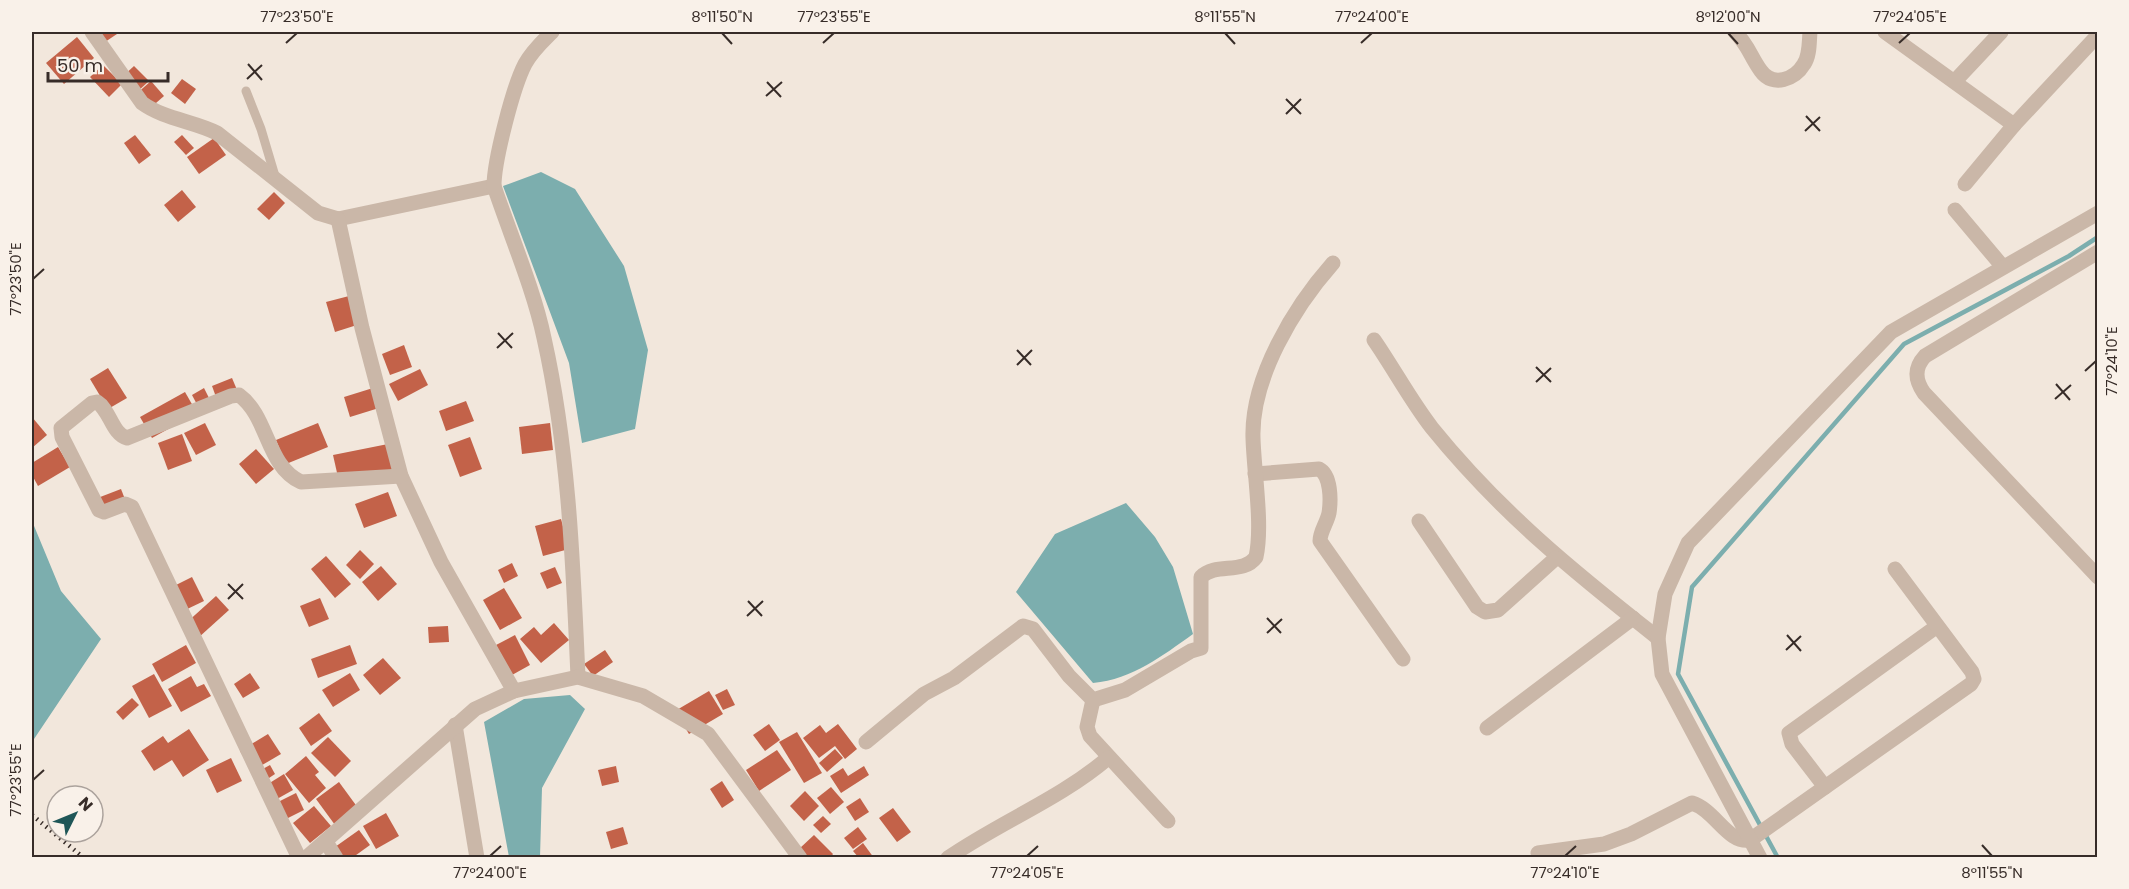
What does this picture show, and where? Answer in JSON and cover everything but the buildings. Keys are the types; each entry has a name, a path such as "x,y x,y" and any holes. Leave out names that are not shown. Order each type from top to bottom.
{"street":[{"path":"92,32 142,104 154,112 198,124 217,133 318,213 338,219 494,186"},
{"path":"552,32 534,49 519,79 494,170 494,186 544,335 561,426 572,530 578,677"},
{"path":"1735,32 1748,45 1761,71 1772,80 1790,78 1804,64 1810,32"},
{"path":"1885,32 2014,125"},
{"path":"1955,81 2001,32"},
{"path":"1965,184 2014,125 2097,35"},
{"path":"1955,210 2003,267"},
{"path":"1760,858 1753,838 1662,674 1658,638 1665,594 1688,543 1891,332 2097,213"},
{"path":"338,219 368,351 402,476 441,562 514,692"},
{"path":"2097,252 1925,356 1917,368 1916,379 1924,393 2097,577"},
{"path":"1093,700 1125,690 1191,651 1201,648 1201,577 1211,570 1246,566 1256,557 1252,422 1258,392 1299,305 1333,263"},
{"path":"1374,340 1431,426 1491,495 1556,558 1658,638"},
{"path":"299,858 132,507 126,504 104,512 99,510 62,437 61,428 92,403 97,402 103,407 120,435 129,438 231,396 239,395 252,409 282,468 290,477 302,482 402,476"},
{"path":"1255,474 1319,469 1325,472 1328,477 1329,512 1320,541 1403,658"},
{"path":"1419,521 1477,606 1485,612 1498,610 1556,558"},
{"path":"1538,853 1604,844 1692,803 1709,811 1733,837 1743,841 1753,838 1973,682 1972,672 1936,627 1895,569"},
{"path":"1488,728 1633,618"},
{"path":"866,742 924,694 954,678 1023,626 1032,629 1069,676 1093,700"},
{"path":"1825,787 1792,744 1790,732 1936,627"},
{"path":"306,858 455,724 475,709 514,692 578,677 643,696 708,734 800,858"},
{"path":"1093,700 1087,729 1108,758 1168,821"},
{"path":"455,724 477,858"},
{"path":"948,858 994,828 1081,781 1108,758"},
{"path":"326,842 336,858"}],"lane":[{"path":"246,91 261,129 275,178"}],"water":[{"path":"541,172 575,189 624,266 648,350 635,429 582,443 569,363 503,186"},
{"path":"1126,503 1155,537 1173,567 1193,634 1134,672 1108,681 1093,683 1016,592 1055,534"},
{"path":"32,521 61,591 101,639 32,742"},
{"path":"570,695 585,709 542,788 540,857 509,857 484,722 524,699"}],"waterway":[{"path":"1778,858 1678,674 1692,587 1904,344 2069,256 2098,237"}],"railway":[{"path":"32,815 84,858"}]}
